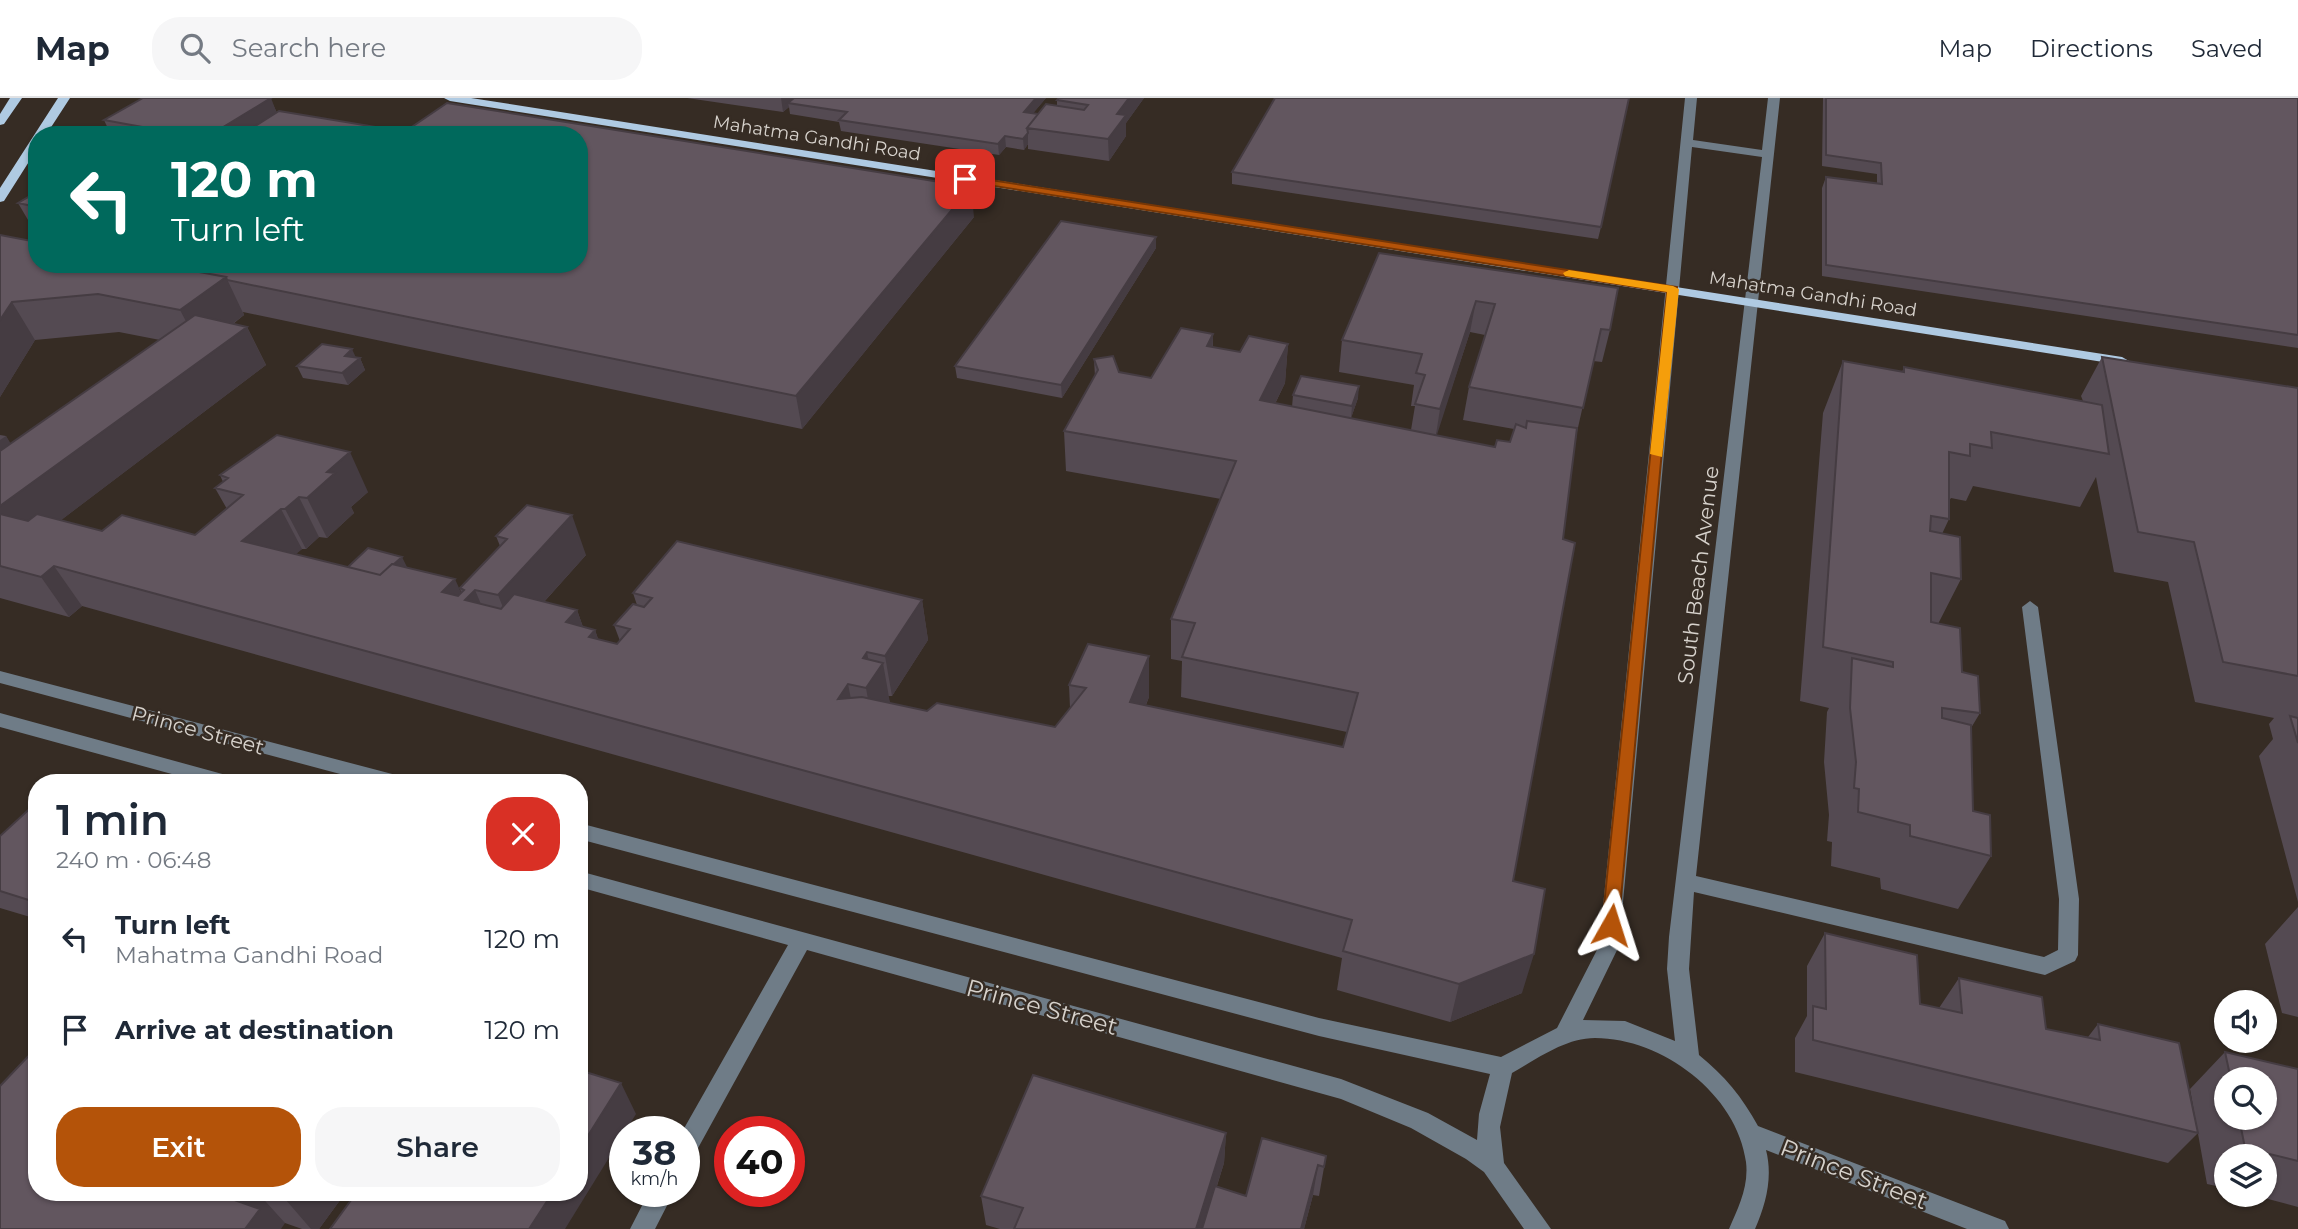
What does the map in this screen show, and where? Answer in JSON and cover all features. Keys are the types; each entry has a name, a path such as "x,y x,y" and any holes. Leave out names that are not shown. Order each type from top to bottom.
{"main road":[{"path":"0,122 16,98"},
{"path":"45,126 64,98"},
{"path":"53,113 81,98"},
{"name":"Mahatma Gandhi Road","path":"450,98 1753,301 2131,363"},
{"path":"0,198 28,153"}],"street":[{"path":"1565,1033 1609,947 1691,98"},
{"name":"South Beach Avenue","path":"1688,1057 1678,969 1685,882 1774,98"},
{"path":"1687,143 1768,154"},
{"path":"1685,882 2045,966 2068,955 2070,899 2030,607"},
{"name":"Prince Street","path":"0,677 366,774"},
{"name":"Prince Street","path":"0,720 197,774"},
{"path":"588,833 1319,1027 1503,1067 1565,1033 1596,1028 1643,1035 1688,1057 1726,1091 1750,1133 1759,1179 1748,1221 1741,1229"},
{"name":"Prince Street","path":"588,882 1341,1089 1412,1115 1463,1141 1492,1164 1539,1229"},
{"path":"700,1122 801,941"},
{"path":"1492,1164 1489,1129 1503,1067"},
{"name":"Prince Street","path":"1750,1133 1997,1229"},
{"path":"642,1229 654,1207"}],"building":[{"path":"143,98 271,98 225,126 137,126 104,120"},
{"path":"794,98 1036,98 1024,112 1038,114 1027,128 1028,133 1023,139 1005,136 998,144 839,120 847,112 788,103"},
{"path":"1129,98 1117,114 1126,115 1108,139 1027,128 1046,104 1084,110 1088,105 1057,100"},
{"path":"1275,98 1629,98 1601,227 1232,172"},
{"path":"1826,98 2298,98 2298,335 1826,265 1826,177 1882,184 1881,163 1826,155"},
{"path":"447,103 971,187 796,396 227,280 226,277 204,273 588,273 588,126 413,126"},
{"path":"279,111 370,126 255,126"},
{"path":"28,197 28,205 18,203"},
{"path":"1061,221 1156,237 1061,385 955,366"},
{"path":"0,235 28,240 28,273 205,273 226,277 180,310 98,294 12,302 0,320"},
{"path":"1379,253 1618,288 1610,330 1601,329 1583,408 1469,387 1495,304 1476,301 1440,409 1415,404 1425,375 1416,373 1422,354 1342,340"},
{"path":"195,315 247,327 0,506 0,451"},
{"path":"1181,328 1213,334 1207,346 1240,352 1249,336 1288,344 1260,400 1495,447 1497,440 1510,442 1516,424 1526,428 1527,421 1577,428 1563,539 1575,543 1513,881 1545,889 1534,954 1459,984 1343,951 1352,920 54,566 41,577 0,566 0,514 28,521 37,514 102,531 122,515 195,535 243,495 215,488 228,478 220,475 277,435 350,452 327,472 335,473 307,498 299,497 242,541 380,575 392,564 455,579 442,592 458,596 464,590 460,588 507,539 496,536 527,505 572,515 498,595 475,590 465,600 501,609 514,594 577,610 566,622 595,630 589,637 617,644 630,629 614,625 633,604 644,607 652,598 633,593 677,541 922,600 885,656 867,652 863,658 883,663 866,688 848,684 838,699 862,697 927,711 937,703 1055,727 1086,688 1069,685 1088,644 1149,656 1130,702 1343,747 1358,693 1182,657 1195,623 1171,619 1236,461 1064,431 1098,370 1094,359 1113,356 1119,372 1151,378"},
{"path":"322,344 352,349 345,356 360,358 342,373 297,366"},
{"path":"2102,357 2298,388 2298,676 2223,662 2194,542 2138,532"},
{"path":"1843,361 1904,372 1904,367 2102,405 2109,454 1991,432 1992,448 1970,444 1970,456 1949,452 1949,519 1931,516 1930,531 1960,537 1961,579 1931,573 1931,622 1960,628 1962,672 1978,676 1980,713 1942,708 1942,718 1971,725 1973,811 1990,815 1991,856 1910,836 1910,825 1858,812 1859,789 1854,788 1856,762 1850,708 1852,658 1893,667 1893,662 1823,647"},
{"path":"1301,376 1359,386 1352,406 1293,395"},
{"path":"368,548 402,557 380,575 348,567"},
{"path":"2290,716 2298,718 2298,743"},
{"path":"28,810 28,900 0,891 0,836"},
{"path":"1825,933 1917,955 1920,1004 1962,1013 1959,978 2042,997 2046,1029 2100,1040 2098,1024 2179,1043 2198,1133 1813,1040 1813,1006 1826,1009"},
{"path":"2225,1053 2298,1069 2298,1161 2277,1156 2277,1144 2244,1144 2241,1130 2277,1130 2277,1067 2228,1067"},
{"path":"28,1056 28,1201 237,1201 260,1209 245,1229 0,1229 0,1086"},
{"path":"588,1073 621,1083 588,1136"},
{"path":"1033,1075 1226,1133 1196,1229 1014,1229 1023,1208 981,1196"},
{"path":"1262,1138 1326,1156 1324,1167 1318,1165 1301,1229 1202,1229 1215,1186 1246,1196"},
{"path":"350,1201 547,1201 529,1229 330,1229"}],"slow traffic":[{"path":"1569,273 1673,289 1657,454"}],"route":[{"path":"965,179 1673,289 1611,925"}]}
